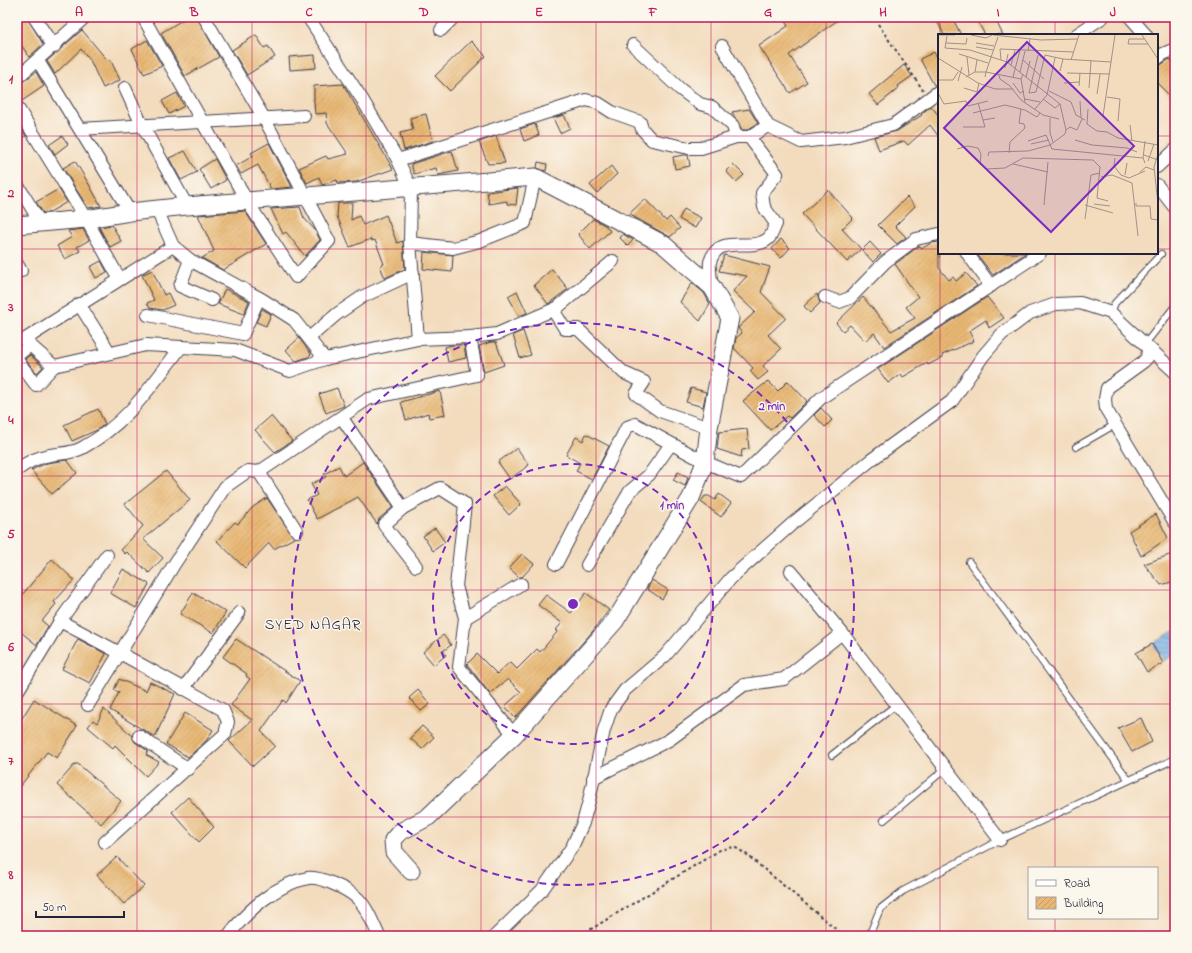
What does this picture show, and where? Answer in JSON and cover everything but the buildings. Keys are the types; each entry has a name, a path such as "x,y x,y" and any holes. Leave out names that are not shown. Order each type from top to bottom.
{"street":[{"path":"34,17 54,46"},
{"path":"19,73 38,61 85,17"},
{"path":"143,17 246,201 296,277 330,241 264,118 204,17"},
{"path":"308,17 362,100 398,160 411,189 410,243 418,339"},
{"path":"441,30 454,17"},
{"path":"1078,34 1103,17"},
{"path":"1130,17 1145,34"},
{"path":"633,45 680,88 700,104 712,107 733,126 736,137"},
{"path":"722,46 768,126 801,142 845,137 893,125 938,92"},
{"path":"1159,54 1175,49"},
{"path":"38,61 130,212"},
{"path":"124,88 142,125 187,206"},
{"path":"398,160 586,100 598,103 612,112 640,122 642,129 652,140 689,148 701,148 736,137 749,137 768,126"},
{"path":"17,107 86,219 119,278"},
{"path":"80,129 304,116"},
{"path":"712,287 710,262 719,248 732,244 758,244 770,238 776,224 764,207 762,193 777,174 749,137"},
{"path":"1158,166 1175,150"},
{"path":"410,243 452,248 480,240 525,223 535,177"},
{"path":"17,225 86,219 130,212 187,206 305,195 411,189 535,177 663,244 712,287 730,318 709,428 705,462 691,498 616,620 514,735 428,817 400,832 393,840 394,852 411,871"},
{"path":"17,184 40,222"},
{"path":"1158,186 1175,208"},
{"path":"157,210 173,246 190,260 259,298 294,320 325,359"},
{"path":"825,297 839,302 850,298 885,262 916,239 938,234"},
{"path":"54,366 24,340 119,278 173,246"},
{"path":"968,254 991,286"},
{"path":"556,564 627,427 635,424 705,462 741,477 821,398 1039,254"},
{"path":"190,260 180,286 212,300"},
{"path":"17,360 36,386 54,366 146,345 235,350 290,371 325,359 418,339 470,337 497,334 553,310 613,261"},
{"path":"308,338 362,297 412,273"},
{"path":"148,315 243,334 259,298"},
{"path":"495,936 542,890 572,847 583,823 598,753 611,709 625,690 665,656 731,578 792,524 871,460 952,401 983,356 1001,335 1030,313 1056,304 1080,303 1111,313 1146,346 1174,367"},
{"path":"79,304 110,353"},
{"path":"553,310 565,329 578,329 624,373 644,382 636,394 660,411 709,428"},
{"path":"88,705 173,566 225,487 248,471 259,472 342,418 368,399 477,375 470,337"},
{"path":"17,356 30,345"},
{"path":"1146,346 1148,355 1143,362 1106,388 1104,399 1106,409 1175,523"},
{"path":"17,470 26,463 48,455 70,453 82,448 114,426 134,409 181,347"},
{"path":"342,418 403,508"},
{"path":"588,565 630,491 650,475 671,444"},
{"path":"259,472 297,531"},
{"path":"416,566 384,525 403,508 440,488 465,504 456,586 465,618 459,666 514,735"},
{"path":"17,692 60,621 107,555"},
{"path":"792,571 842,633 1000,840"},
{"path":"465,618 521,584"},
{"path":"183,689 239,613"},
{"path":"60,621 223,710 228,722 226,734 105,842"},
{"path":"593,778 669,740 744,685 784,679 842,633"},
{"path":"139,736 188,769"},
{"path":"228,936 240,920 260,903 282,888 310,878 339,886 357,897 379,936"}],"lane":[{"path":"1111,313 1115,304 1161,254"},
{"path":"1146,346 1175,306"},
{"path":"1076,447 1116,424"},
{"path":"969,562 1128,780"},
{"path":"832,755 896,705"},
{"path":"869,936 880,909 903,891 1000,840 1175,759"},
{"path":"884,820 945,769"}],"path":[{"path":"878,24 929,99"},
{"path":"580,936 720,850 734,847 746,854 844,936"}],"water":[{"path":"1175,631 1175,654 1164,661 1153,644"}],"district":[{"name":"SYED NAGAR","path":"313,624"}]}
